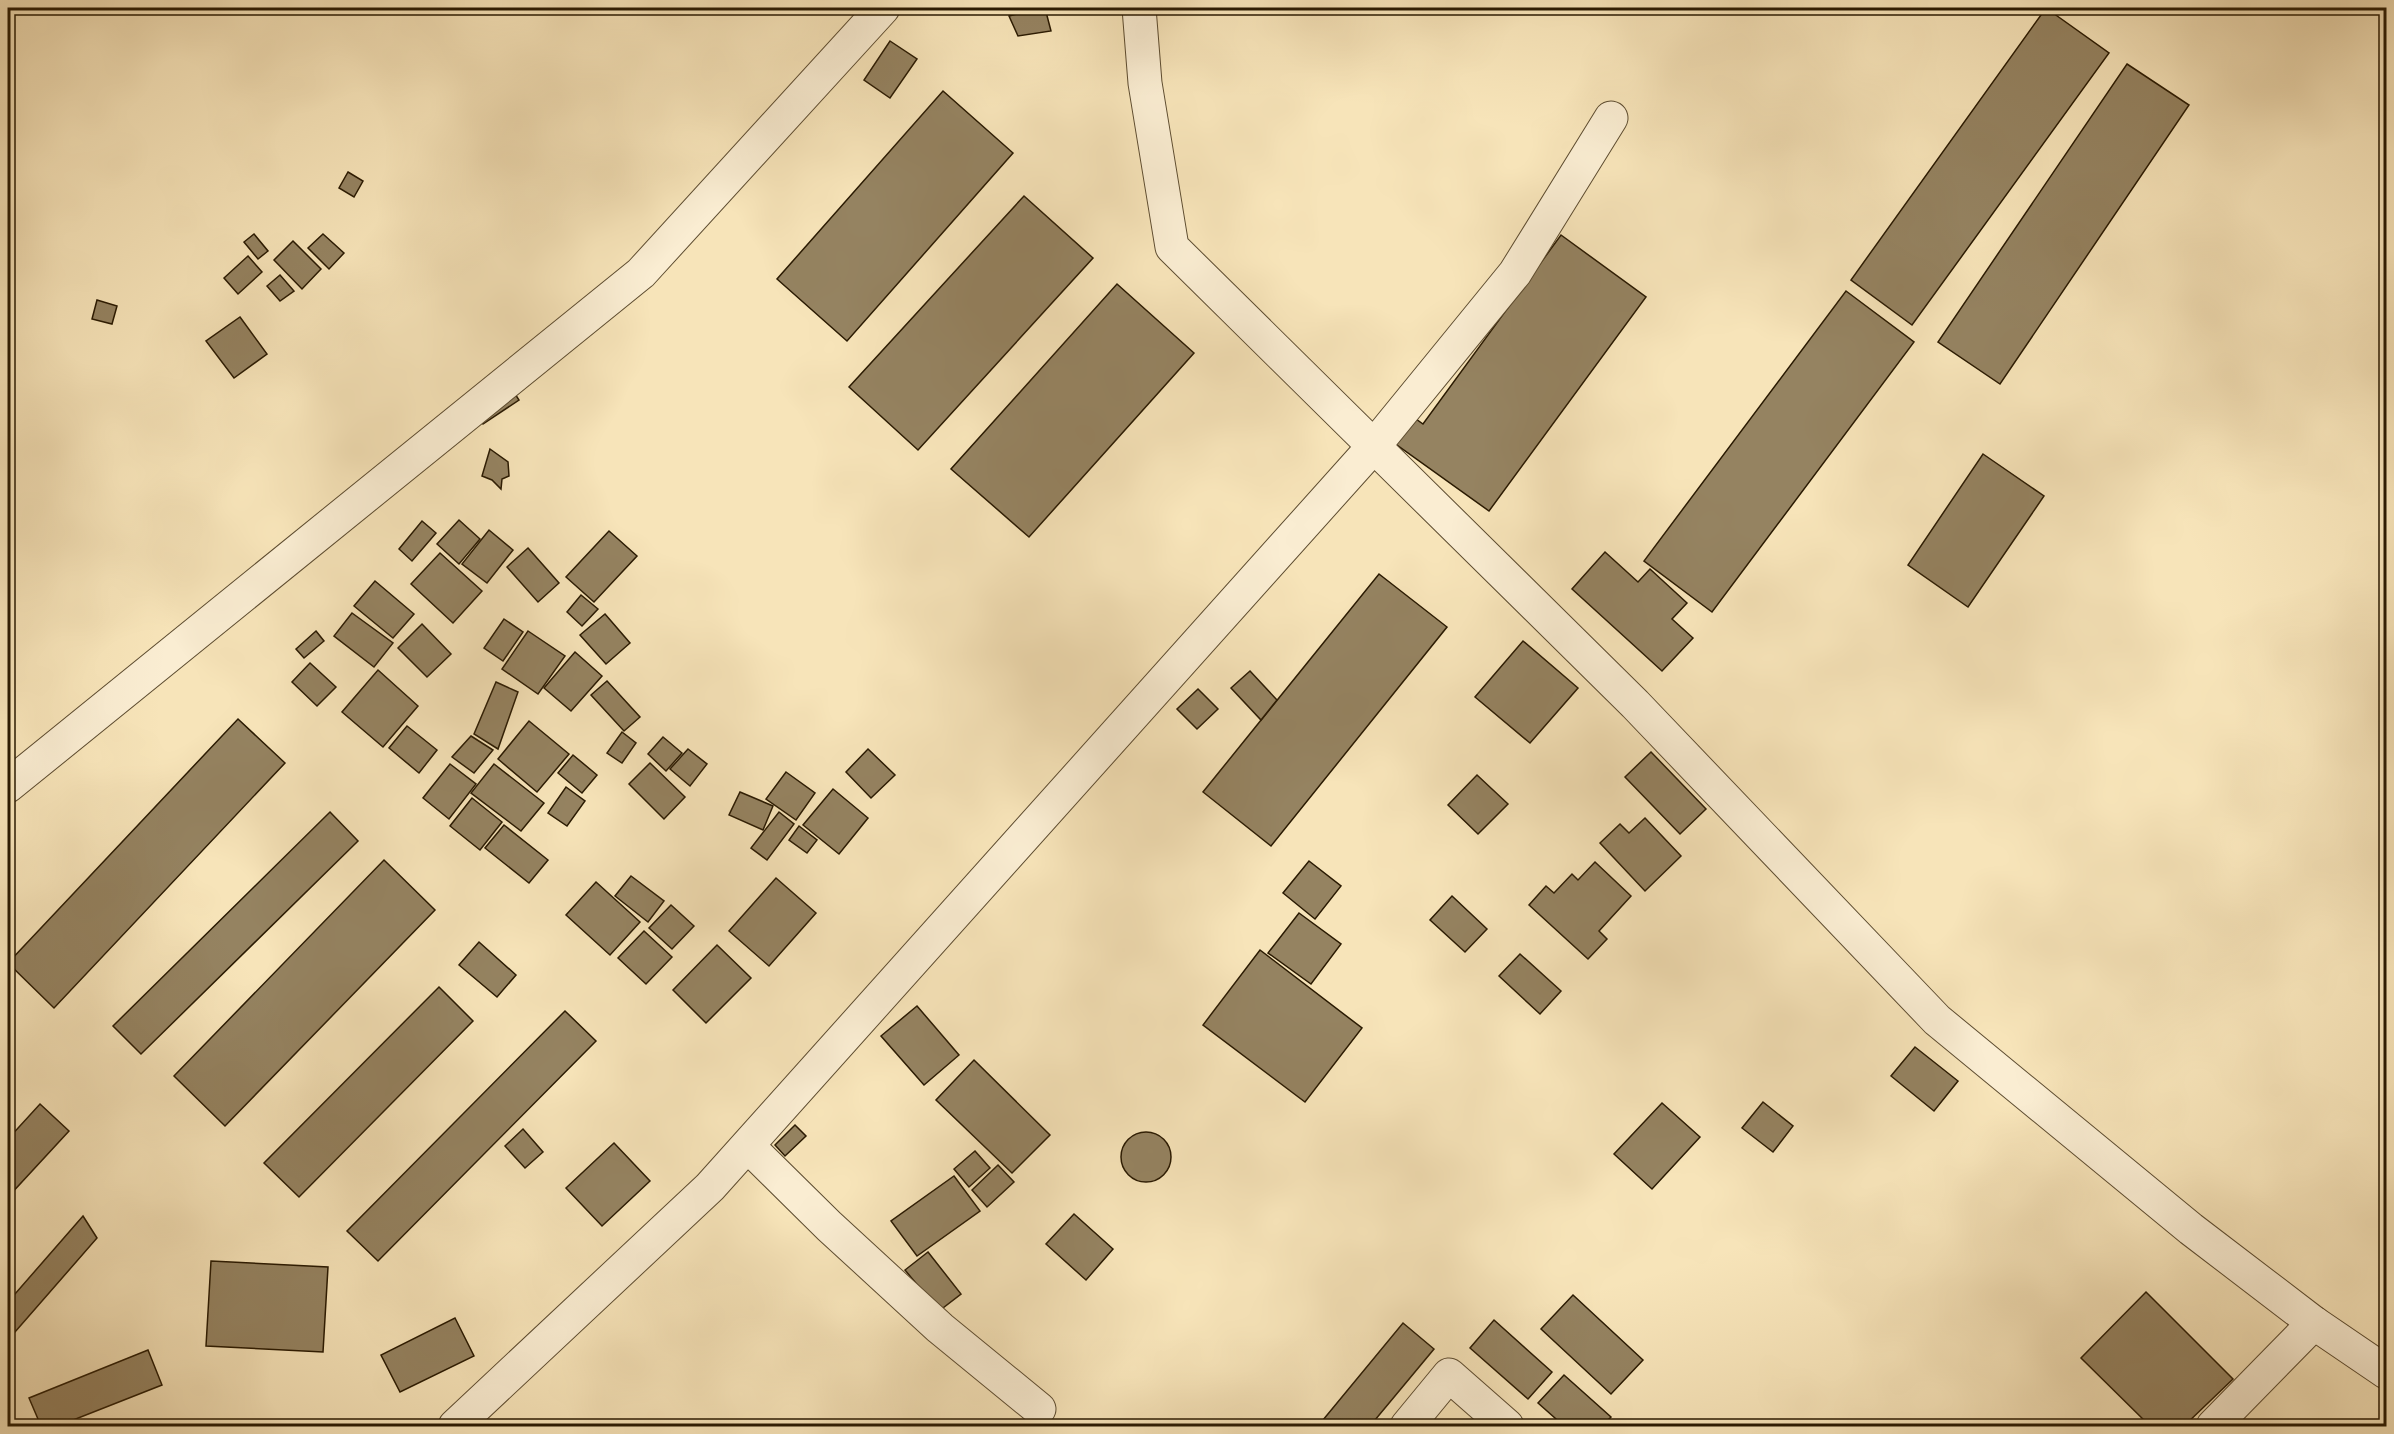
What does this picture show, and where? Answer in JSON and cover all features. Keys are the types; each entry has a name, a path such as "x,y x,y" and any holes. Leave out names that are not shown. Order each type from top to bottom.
{"street":[{"path":"8,786 641,273 884,8"},
{"path":"1139,8 1145,83 1172,247 1635,704 1937,1020 2182,1221 2314,1323 2386,1372"},
{"path":"455,1426 710,1187 1374,446 1515,273 1611,118"},
{"path":"748,1146 829,1226 940,1328 1039,1409"},
{"path":"2213,1426 2314,1323"},
{"path":"1407,1426 1449,1375 1507,1426"}],"building":[{"path":"1045,8 1051,31 1018,36 1009,16"},
{"path":"2046,8 2109,53 1912,325 1851,280"},
{"path":"890,41 917,59 890,98 864,80"},
{"path":"2127,64 2189,105 2000,384 1938,342"},
{"path":"943,91 1013,153 847,341 777,279"},
{"path":"348,172 363,181 354,197 339,188"},
{"path":"1024,196 1093,258 918,450 849,387"},
{"path":"254,234 268,251 258,259 244,242"},
{"path":"323,234 344,253 329,269 308,248"},
{"path":"1561,235 1646,297 1489,511 1390,440 1409,414 1423,424"},
{"path":"293,241 321,269 302,289 274,260"},
{"path":"248,256 262,272 238,294 224,278"},
{"path":"280,275 294,291 280,301 267,286"},
{"path":"1117,284 1194,353 1029,537 951,469"},
{"path":"1846,291 1914,342 1712,612 1644,561"},
{"path":"97,300 117,306 112,324 92,319"},
{"path":"240,317 267,354 234,378 206,341"},
{"path":"510,386 519,400 483,424 474,412"},
{"path":"490,449 508,462 509,476 502,479 501,489 492,480 482,476"},
{"path":"1983,454 2044,496 1968,607 1908,565"},
{"path":"459,520 480,539 459,564 437,544"},
{"path":"422,521 436,533 412,561 399,549"},
{"path":"489,530 513,550 487,583 462,564"},
{"path":"609,531 637,556 594,602 566,577"},
{"path":"528,548 559,583 538,602 507,567"},
{"path":"1605,552 1638,582 1650,569 1687,603 1672,619 1693,638 1662,671 1572,589"},
{"path":"440,553 482,591 453,623 411,584"},
{"path":"1379,574 1447,627 1271,846 1203,792"},
{"path":"375,581 414,614 393,638 354,606"},
{"path":"581,595 598,609 582,626 567,612"},
{"path":"352,613 393,643 374,667 334,636"},
{"path":"605,614 630,643 606,664 580,635"},
{"path":"504,619 523,632 503,661 484,648"},
{"path":"422,624 451,654 427,677 398,648"},
{"path":"316,631 324,641 304,658 296,649"},
{"path":"528,631 565,656 538,694 502,669"},
{"path":"1523,641 1578,688 1530,743 1475,697"},
{"path":"575,652 602,676 571,711 544,688"},
{"path":"310,663 336,687 317,706 292,682"},
{"path":"378,670 418,706 383,747 342,712"},
{"path":"1250,671 1277,700 1261,720 1231,688"},
{"path":"607,681 640,717 624,731 591,695"},
{"path":"496,682 518,692 498,749 474,734"},
{"path":"1198,689 1218,709 1197,729 1177,709"},
{"path":"238,719 285,763 54,1008 8,963"},
{"path":"529,721 569,754 537,792 498,759"},
{"path":"407,726 437,750 419,773 389,748"},
{"path":"622,732 636,743 622,763 607,753"},
{"path":"471,736 493,750 474,773 452,757"},
{"path":"663,737 682,753 666,771 648,754"},
{"path":"688,749 707,764 690,786 670,769"},
{"path":"868,749 895,775 871,798 846,772"},
{"path":"1651,752 1706,809 1680,834 1625,777"},
{"path":"573,755 597,775 582,793 558,773"},
{"path":"650,763 685,797 664,819 629,784"},
{"path":"450,764 476,784 449,819 423,798"},
{"path":"494,764 544,803 521,831 471,793"},
{"path":"786,772 815,793 796,820 766,799"},
{"path":"1477,775 1508,804 1478,834 1448,805"},
{"path":"566,787 585,801 567,826 548,813"},
{"path":"833,789 868,818 839,854 803,825"},
{"path":"740,792 773,806 763,830 729,815"},
{"path":"472,798 502,822 480,850 450,826"},
{"path":"330,812 358,841 141,1054 113,1026"},
{"path":"779,812 794,824 767,860 751,848"},
{"path":"1645,818 1681,856 1645,891 1600,843 1620,824 1629,833"},
{"path":"504,825 548,860 529,883 485,848"},
{"path":"799,826 817,840 807,853 789,840"},
{"path":"384,860 435,910 225,1126 174,1076"},
{"path":"1309,861 1341,886 1315,919 1283,893"},
{"path":"1595,862 1631,896 1599,931 1607,939 1588,959 1529,905 1546,886 1554,893 1572,874 1578,880"},
{"path":"631,876 664,901 648,922 615,896"},
{"path":"776,878 816,913 769,966 729,931"},
{"path":"596,882 640,922 610,955 566,915"},
{"path":"1452,896 1487,929 1465,952 1430,920"},
{"path":"671,905 694,926 672,949 649,928"},
{"path":"1299,913 1341,944 1311,984 1268,953"},
{"path":"644,931 672,957 646,984 618,958"},
{"path":"479,942 516,975 497,997 459,965"},
{"path":"717,945 751,978 706,1023 673,990"},
{"path":"1260,950 1362,1028 1305,1102 1203,1025"},
{"path":"1520,954 1561,991 1540,1014 1499,976"},
{"path":"439,987 473,1021 299,1197 264,1163"},
{"path":"917,1006 959,1055 924,1085 881,1036"},
{"path":"565,1011 596,1041 378,1261 347,1231"},
{"path":"1915,1047 1958,1081 1934,1111 1891,1076"},
{"path":"974,1060 1050,1135 1012,1173 936,1100"},
{"path":"1763,1102 1793,1126 1773,1152 1742,1128"},
{"path":"1662,1103 1700,1137 1652,1189 1614,1154"},
{"path":"40,1104 69,1131 8,1197 8,1139"},
{"path":"795,1125 806,1136 785,1156 775,1145"},
{"path":"523,1129 543,1152 525,1168 505,1146"},
{"path":"1141,1132 1151,1132 1164,1139 1171,1152 1171,1162 1164,1175 1151,1182 1141,1182 1132,1178 1125,1171 1121,1162 1121,1152 1125,1143 1132,1136"},
{"path":"614,1143 650,1181 602,1226 566,1188"},
{"path":"975,1151 990,1168 969,1187 954,1169"},
{"path":"998,1165 1014,1182 987,1207 972,1190"},
{"path":"954,1176 980,1211 917,1256 891,1221"},
{"path":"1074,1214 1113,1249 1086,1280 1046,1244"},
{"path":"83,1216 97,1238 8,1340 8,1302"},
{"path":"928,1252 961,1294 939,1311 905,1270"},
{"path":"211,1261 328,1267 323,1352 206,1346"},
{"path":"2146,1292 2233,1379 2184,1426 2150,1426 2081,1358"},
{"path":"1573,1295 1643,1360 1611,1394 1541,1329"},
{"path":"455,1318 474,1356 400,1392 381,1355"},
{"path":"1494,1320 1552,1372 1528,1399 1470,1348"},
{"path":"1403,1323 1434,1349 1370,1426 1318,1426"},
{"path":"148,1350 162,1385 58,1426 41,1426 29,1398"},
{"path":"1564,1375 1611,1417 1602,1426 1564,1426 1538,1403"},
{"path":"1620,1420 1628,1426 1614,1426"}]}
